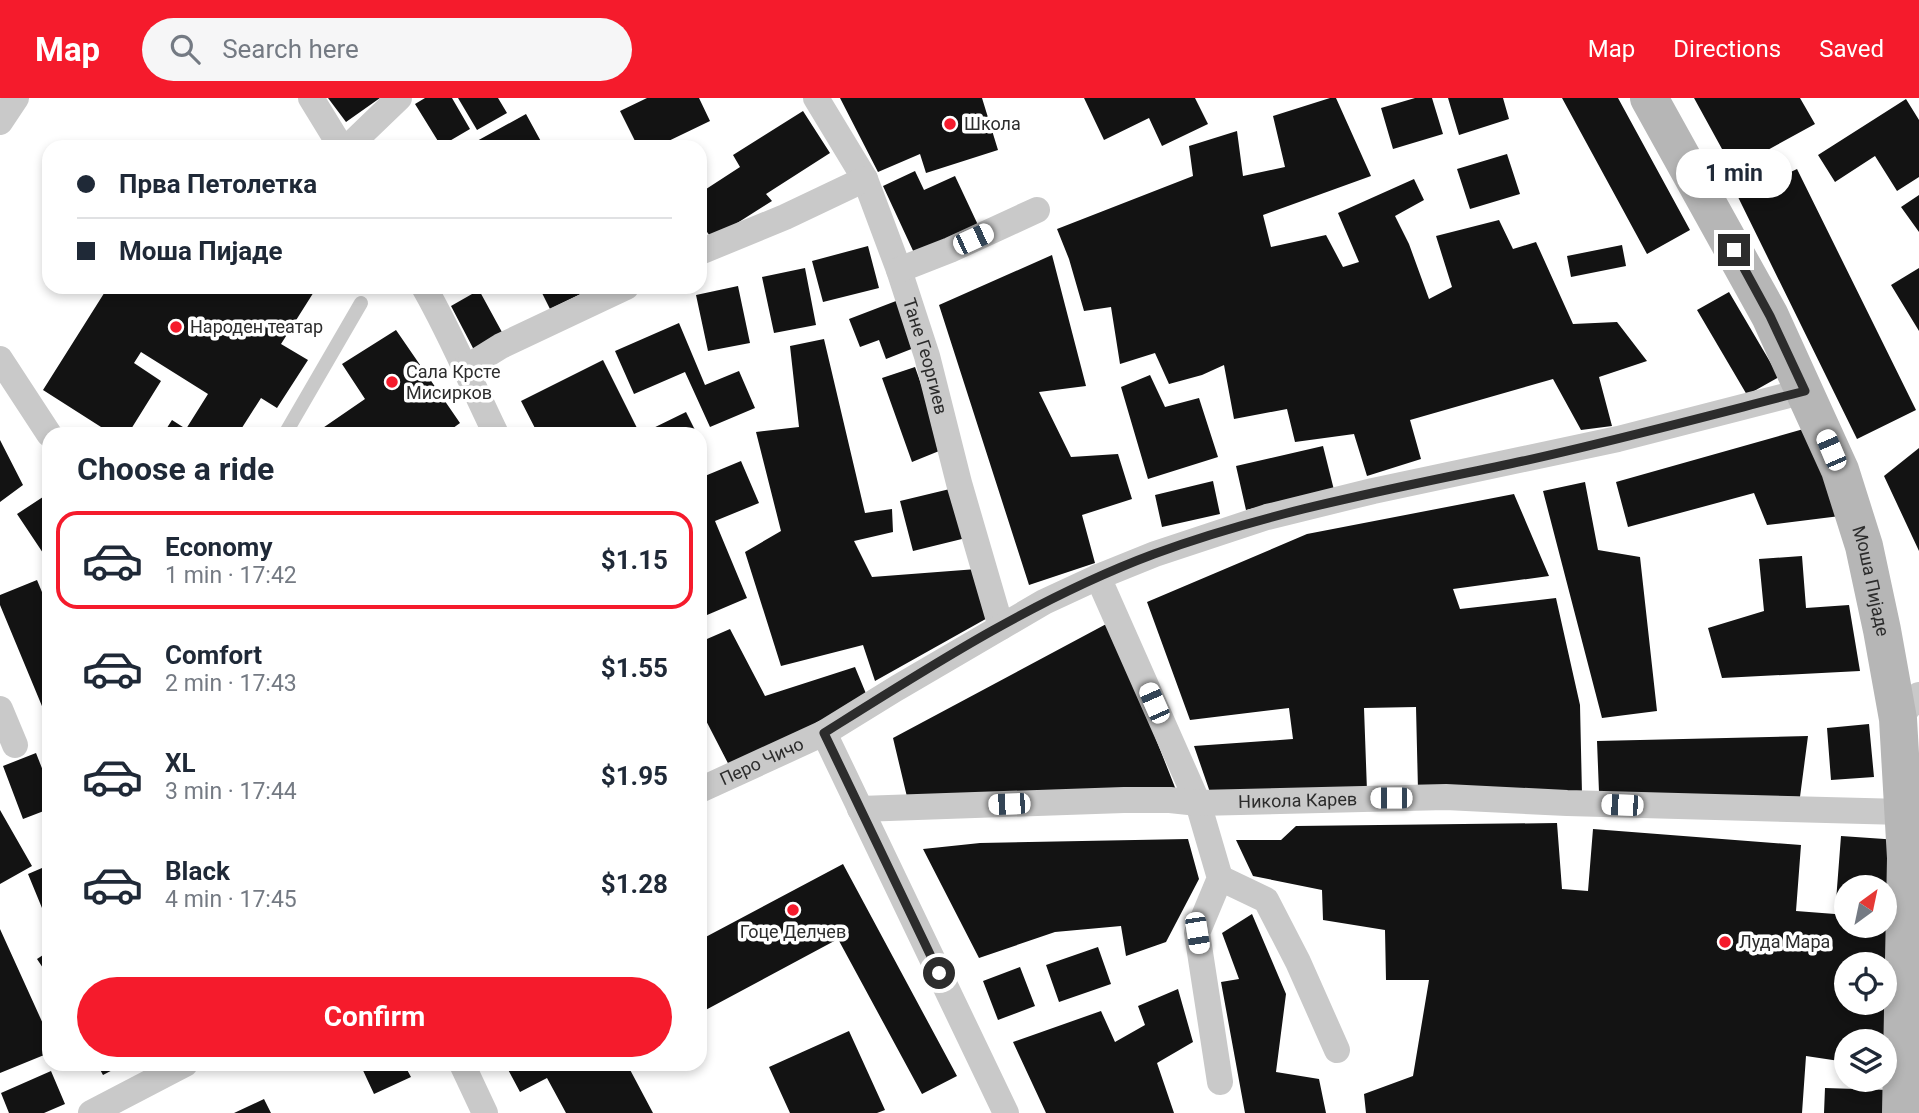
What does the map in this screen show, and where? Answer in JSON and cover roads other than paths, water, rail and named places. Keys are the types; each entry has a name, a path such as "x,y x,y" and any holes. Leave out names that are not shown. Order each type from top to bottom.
{"street":[{"path":"0,122 16,98"},
{"path":"311,98 337,140"},
{"path":"355,140 399,98"},
{"name":"Тане Георгиев","path":"816,98 865,178 899,270 927,356 959,483 1001,627"},
{"name":"Моша Пијаде","path":"1649,98 1770,316 1839,470 1864,547 1882,629 1908,707 1903,812 1906,858 1901,1113"},
{"path":"707,249 785,217 865,178"},
{"path":"899,270 1037,210"},
{"path":"428,294 448,328 464,369 493,427"},
{"path":"464,369 501,346 611,294"},
{"path":"0,359 44,427"},
{"path":"1001,627 1044,602 1098,577 1155,554 1268,517 1373,491 1618,439 1805,391"},
{"path":"1098,577 1198,803 1220,878 1197,933 1220,1082"},
{"name":"Перо Чичо","path":"707,787 824,733 1001,627"},
{"path":"0,709 15,745"},
{"path":"824,733 1006,1113"},
{"name":"Никола Карев","path":"860,809 1124,800 1198,803 1446,797 1580,804 1903,812"},
{"path":"1220,878 1266,900 1298,962 1337,1050"},
{"path":"91,1113 171,1071"},
{"path":"465,1071 485,1113"}],"lane":[{"path":"289,427 361,303"}],"place":[{"name":"Школа","path":"950,124"},
{"name":"Народен театар","path":"176,327"},
{"name":"Сала Крсте Мисирков","path":"392,382"},
{"name":"Гоце Делчев","path":"793,910"},
{"name":"Луда Мара","path":"1725,942"}]}
